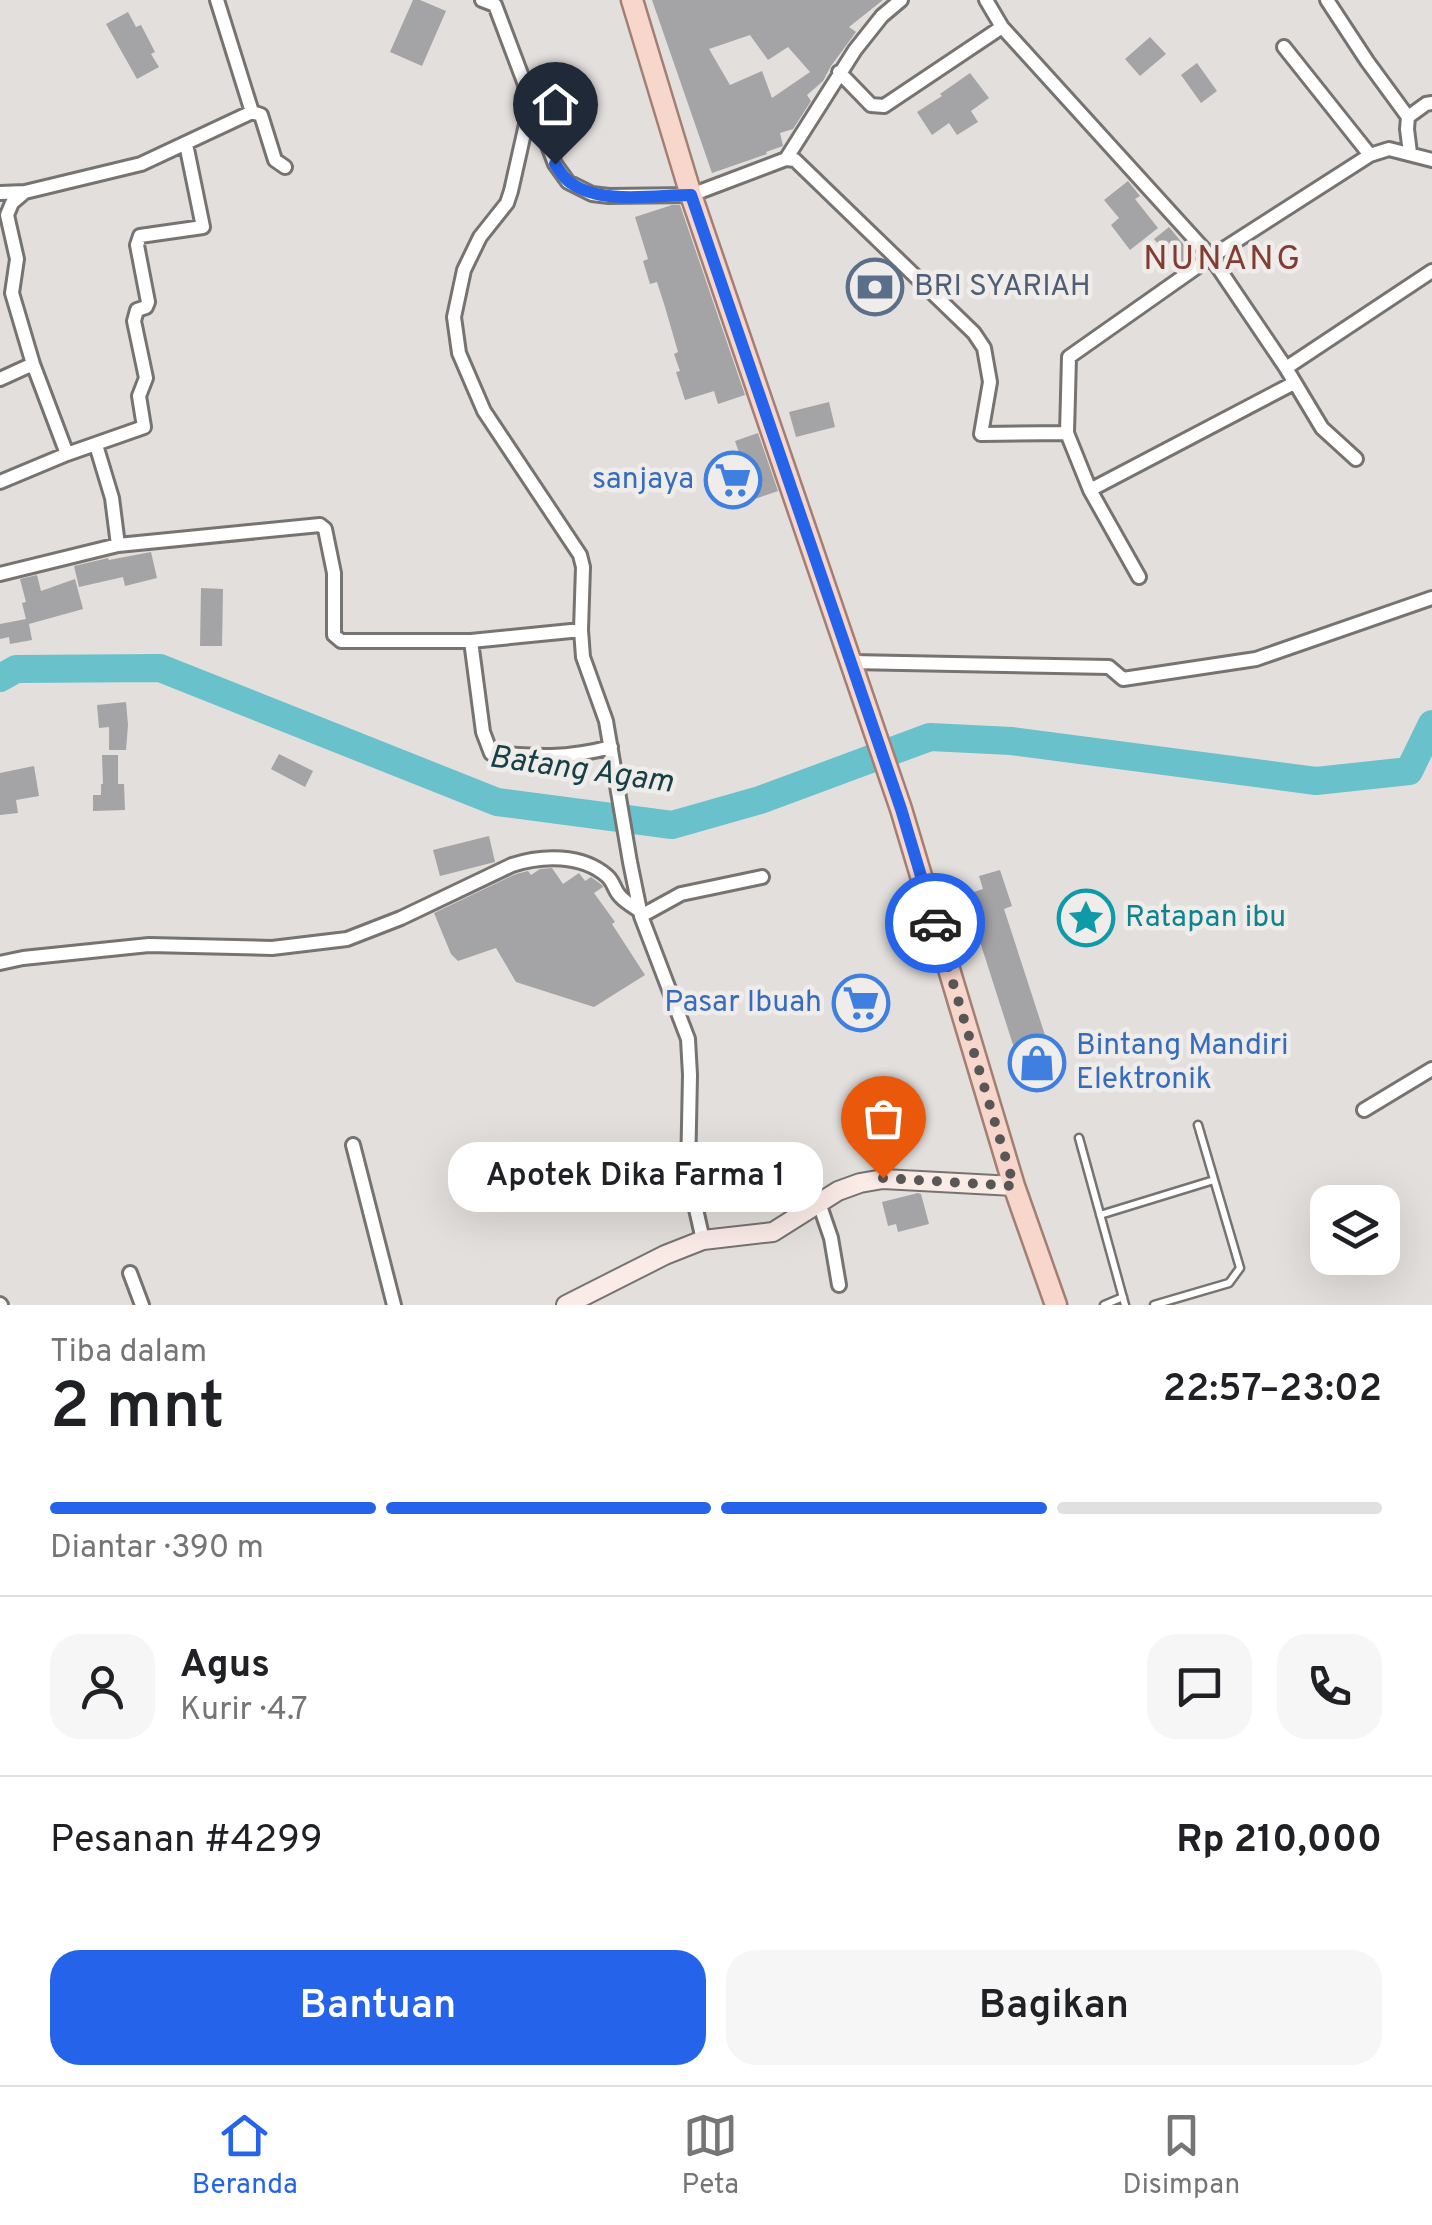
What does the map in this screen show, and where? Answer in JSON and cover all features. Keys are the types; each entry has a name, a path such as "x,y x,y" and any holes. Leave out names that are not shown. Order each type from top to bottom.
{"main road":[{"path":"632,0 691,195 901,809 1014,1186 1056,1305"}],"street":[{"path":"216,0 252,112 261,116 275,160 285,167"},
{"path":"786,159 840,72 874,26 901,0"},
{"path":"986,0 1002,26 1211,257 1322,428 1356,459"},
{"path":"1327,0 1408,116 1410,154"},
{"path":"490,2 555,164 568,182 592,194 610,196 691,195 786,159 795,160 974,333 984,348 990,382 981,434 1067,433"},
{"path":"840,72 871,105 884,106 1002,26"},
{"path":"1284,47 1370,155"},
{"path":"531,102 512,191 480,237 464,270 454,317 459,353 484,411 580,555 584,567 583,657 606,721 641,913 688,1039 688,1174 703,1240"},
{"path":"1408,116 1432,103"},
{"path":"0,193 25,192 141,164 252,112"},
{"path":"0,482 144,427 139,396 146,378 134,321 137,310 146,308 148,302 137,245 140,236 202,227 186,144"},
{"path":"1139,576 1090,490 1067,433 1068,357 1211,257 1370,155 1389,149 1432,160"},
{"path":"25,192 12,203 7,214 17,259 12,293 33,364 68,454"},
{"path":"1286,368 1432,271"},
{"path":"0,379 33,364"},
{"path":"1090,490 1294,382"},
{"path":"96,445 112,498 118,545"},
{"path":"0,574 118,545 320,524 334,573 334,635 341,641 471,640 581,630"},
{"path":"851,662 1109,667 1123,679 1256,659 1432,598"},
{"path":"471,640 483,732 491,753 543,758 611,747"},
{"path":"0,963 149,945 272,948 347,939 528,860 572,860 594,866 612,880 620,897 641,913"},
{"path":"641,913 681,894 762,877"},
{"path":"1364,1110 1432,1069"},
{"path":"354,1145 394,1305"},
{"path":"566,1305 666,1254 703,1240 773,1232 838,1191 883,1178 1014,1186"},
{"path":"818,1203 832,1238 840,1285"},
{"path":"130,1272 142,1305"}],"lane":[{"path":"1154,1305 1229,1283 1240,1268 1198,1125"},
{"path":"1079,1138 1124,1301 1104,1305"},
{"path":"1100,1215 1214,1180"}],"building":[{"path":"413,0 446,11 422,66 390,52"},
{"path":"652,0 883,0 849,27 856,32 823,81 807,95 811,101 793,129 780,133 783,146 712,173","holes":["750,35 768,60 788,47 810,72 772,98 762,71 730,85 709,49"]},
{"path":"128,12 136,27 141,25 159,67 137,79 106,24"},
{"path":"1150,37 1166,54 1140,76 1125,59"},
{"path":"1197,63 1217,91 1201,103 1181,75"},
{"path":"970,73 989,98 971,111 978,122 957,135 949,123 932,135 917,112"},
{"path":"1128,181 1140,196 1135,199 1158,228 1130,250 1111,225 1119,218 1104,200"},
{"path":"680,205 745,395 718,404 714,391 685,400 676,372 680,371 674,354 678,352 665,307 657,282 650,284 643,261 648,259 635,217"},
{"path":"1169,227 1194,257 1178,268 1154,239"},
{"path":"829,402 835,427 796,437 789,412"},
{"path":"758,433 778,491 755,499 735,441"},
{"path":"151,552 157,578 125,586 123,577 79,587 74,566"},
{"path":"37,575 41,591 75,579 83,609 29,624 32,640 10,644 9,637 0,639 0,624 26,619 20,579"},
{"path":"201,588 223,589 222,646 200,646"},
{"path":"126,702 126,750 109,750 109,727 99,728 97,705"},
{"path":"279,754 313,771 305,787 271,769"},
{"path":"102,755 118,755 118,784 124,784 125,810 93,811 93,795 101,795 103,784"},
{"path":"34,766 39,796 16,800 18,813 0,815 0,773"},
{"path":"489,836 495,862 440,876 433,850"},
{"path":"552,868 563,884 579,873 585,881 591,877 602,885 594,893 645,975 594,1007 516,982 496,948 458,961 451,954 434,913 516,874 528,871 531,875"},
{"path":"1000,870 1012,906 1004,909 1056,1069 1024,1079 965,895 983,889 979,876"},
{"path":"918,1193 929,1224 898,1232 896,1224 888,1226 882,1202"}],"waterway":[{"name":"Batang Agam","path":"0,678 16,669 160,668 497,802 672,825 760,800 930,737 1011,741 1316,781 1409,771 1432,724"}],"way so far":[{"path":"883,1178 1014,1186 935,923"}],"place":[{"name":"BRI SYARIAH","path":"875,287"},
{"name":"sanjaya","path":"733,480"},
{"name":"Ratapan ibu","path":"1086,918"},
{"name":"Pasar Ibuah","path":"861,1003"},
{"name":"Bintang Mandiri Elektronik","path":"1037,1063"},
{"name":"Apotek Dika Farma 1","path":"883,1178"}],"district":[{"name":"NUNANG","path":"1223,260"}],"route":[{"path":"555,164 568,182 592,194 691,195 901,809 935,923"}]}
